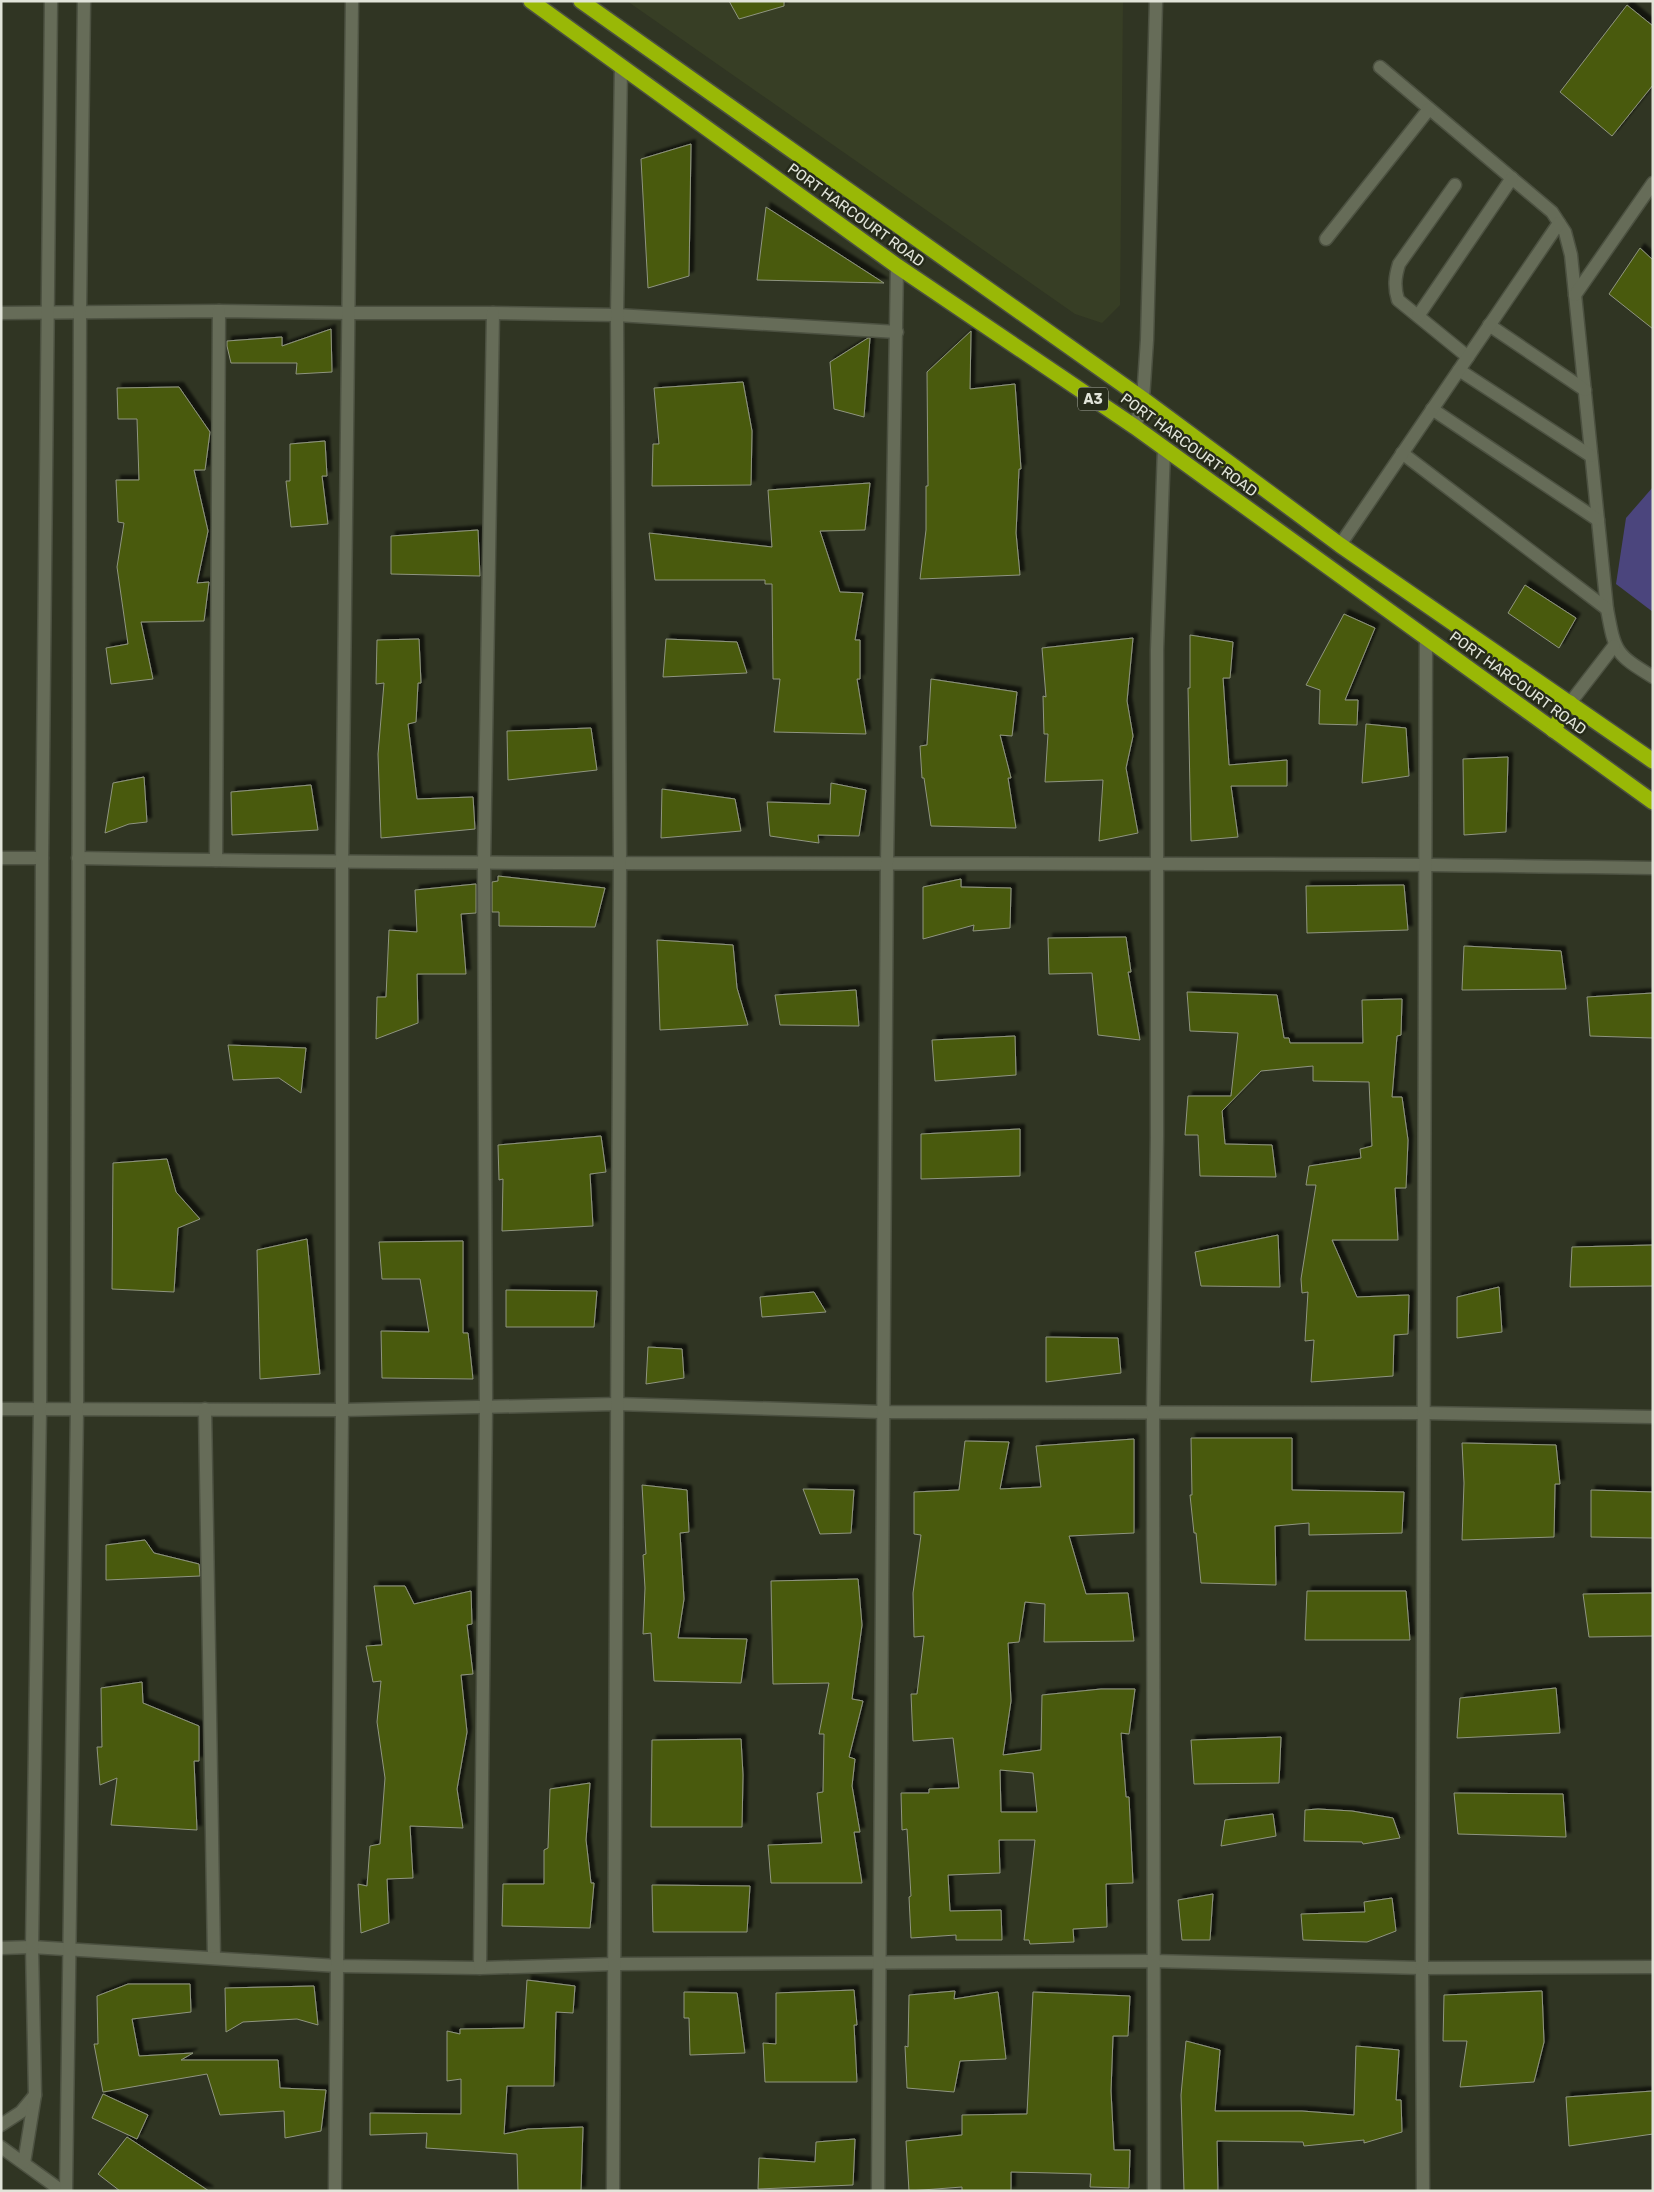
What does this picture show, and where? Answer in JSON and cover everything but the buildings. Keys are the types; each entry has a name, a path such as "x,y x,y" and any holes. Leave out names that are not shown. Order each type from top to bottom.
{"highway":[{"name":"PORT HARCOURT ROAD","path":"530,1 897,266 1135,427 1653,802"},
{"name":"PORT HARCOURT ROAD","path":"581,1 1143,399 1340,545 1653,761"},
{"path":"1553,730 1570,704"}],"street":[{"path":"24,2163 35,2095 32,1947 40,1409 42,858 51,1"},
{"path":"66,2191 77,1409 80,311 84,1"},
{"path":"335,2191 342,1410 342,863 352,1"},
{"path":"1135,427 1143,399 1148,340 1156,1"},
{"path":"613,2191 620,863 617,315 621,67"},
{"path":"1380,67 1552,212 1565,232 1571,256 1607,609 1614,646 1628,662 1653,677"},
{"path":"1326,238 1430,108"},
{"path":"1418,316 1512,178"},
{"path":"1455,184 1399,264 1395,278 1398,300 1468,357"},
{"path":"1575,295 1653,184"},
{"path":"1340,545 1559,222"},
{"path":"878,2191 887,863 897,266"},
{"path":"1,313 49,314 80,311 219,311 349,314 494,312 617,315 897,332"},
{"path":"216,860 219,311"},
{"path":"480,1968 486,1407 484,863 494,312"},
{"path":"1489,325 1585,390"},
{"path":"1459,370 1592,456"},
{"path":"1432,409 1598,520"},
{"path":"1154,2191 1153,1412 1157,1137 1157,650 1164,448"},
{"path":"1402,453 1607,609"},
{"path":"1423,2191 1426,638"},
{"path":"1570,704 1614,646"},
{"path":"1,858 42,858"},
{"path":"78,858 342,863 1157,862 1653,868"},
{"path":"1,1409 342,1410 617,1404 882,1412 1153,1412 1653,1417"},
{"path":"206,1409 214,1958"},
{"path":"1,1948 32,1947 70,1951 338,1966 480,1968 615,1964 1153,1962 1422,1968 1653,1967"},
{"path":"1,2125 21,2112 35,2095"},
{"path":"1,2147 62,2191"}],"shaded area":[{"path":"627,1 1123,1 1120,305 1102,323 1075,314"},
{"path":"1653,487 1653,612 1616,584 1626,518"}]}
